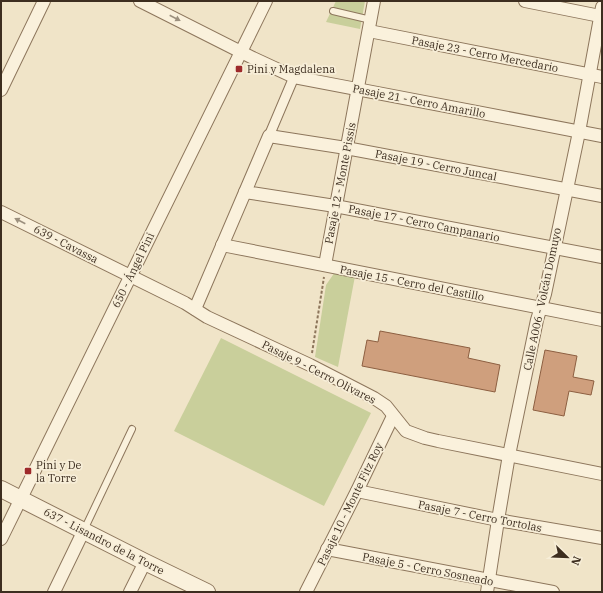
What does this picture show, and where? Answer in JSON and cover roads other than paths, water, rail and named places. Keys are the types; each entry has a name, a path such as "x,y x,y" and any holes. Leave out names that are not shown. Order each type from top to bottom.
{"street":[{"path":"1,90 44,1"},
{"name":"Pasaje 21 - Cerro Amarillo","path":"140,1 278,71 294,77 602,136"},
{"name":"650 - Ángel Pini","path":"1,538 266,1"},
{"name":"Pasaje 12 - Monte Pissis","path":"325,265 374,1"},
{"path":"525,1 601,12"},
{"name":"Calle A006 - Volcán Domuyo","path":"488,586 509,455 579,132 601,12"},
{"name":"Pasaje 23 - Cerro Mercedario","path":"370,25 602,77"},
{"path":"194,309 294,77"},
{"name":"Pasaje 19 - Cerro Juncal","path":"268,136 346,148 602,196"},
{"name":"Pasaje 17 - Cerro Campanario","path":"245,192 335,206 602,257"},
{"name":"639 - Cavassa","path":"1,212 130,276"},
{"name":"Pasaje 15 - Cerro del Castillo","path":"222,245 540,309 602,320"},
{"name":"Pasaje 9 - Cerro Olivares","path":"130,276 207,317 310,365 374,398 386,406 406,431 438,441 602,474"},
{"name":"Pasaje 10 - Monte Fitz Roy","path":"306,592 393,416"},
{"name":"637 - Lisandro de la Torre","path":"1,489 207,592"},
{"name":"Pasaje 7 - Cerro Tortolas","path":"357,491 498,520 602,538"},
{"path":"54,592 84,530"},
{"name":"Pasaje 5 - Cerro Sosneado","path":"327,549 488,586 553,592"},
{"path":"130,592 145,562"}],"lane":[{"path":"333,11 370,25"},
{"path":"84,530 132,429"}],"place":[{"name":"Pini y Magdalena","path":"239,69"},
{"name":"Pini y De la Torre","path":"28,471"}]}
